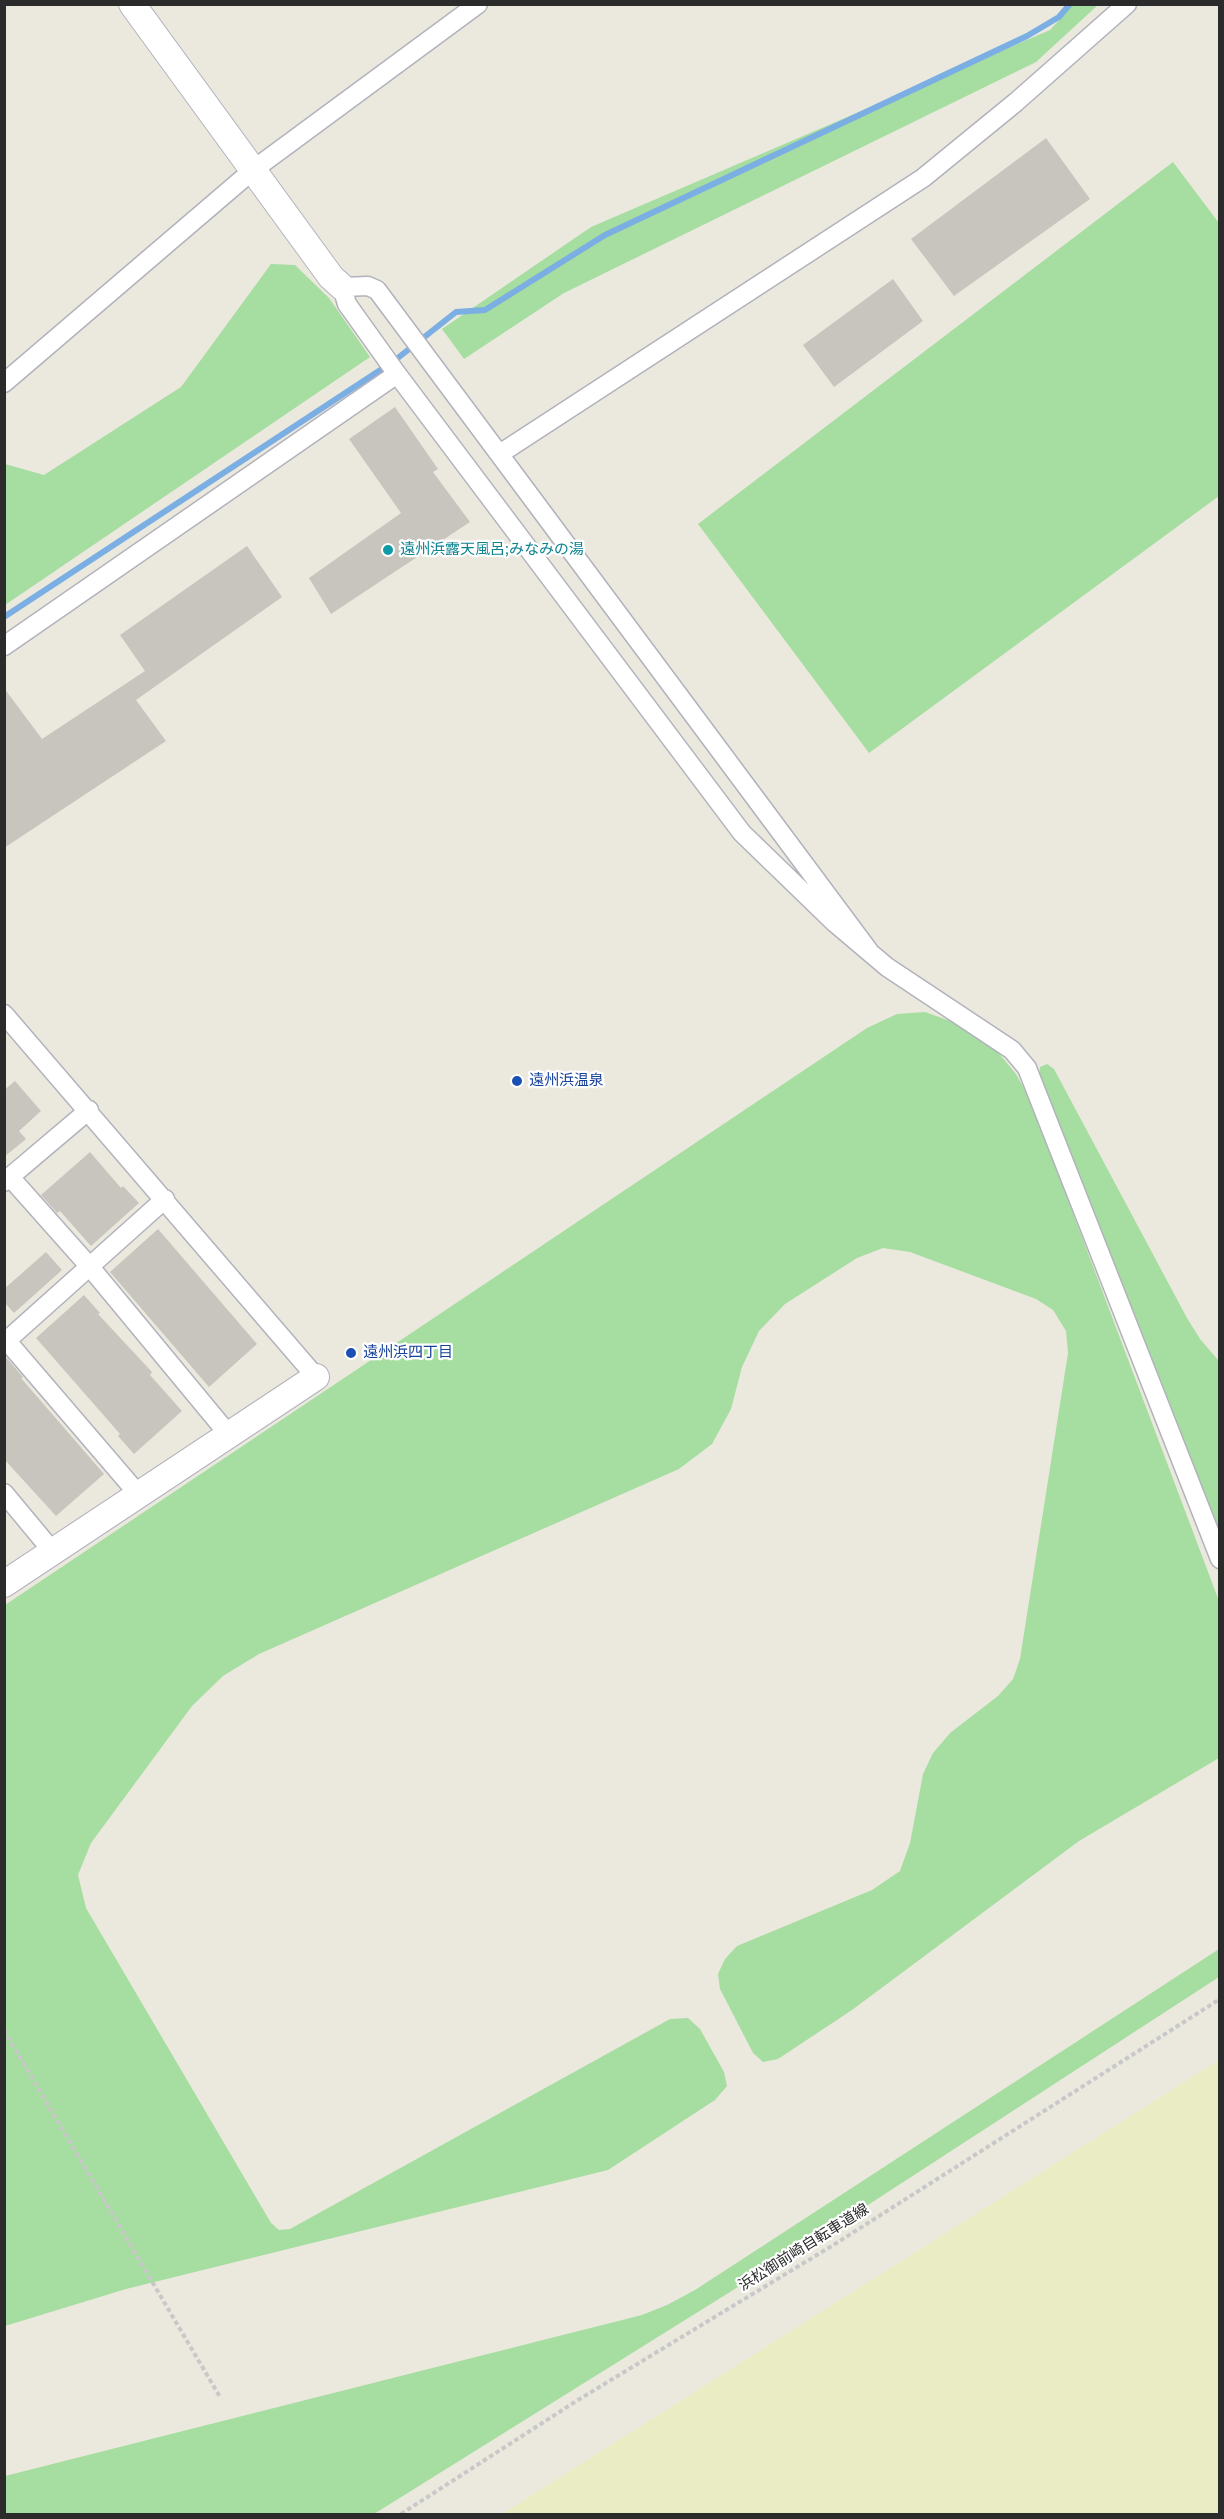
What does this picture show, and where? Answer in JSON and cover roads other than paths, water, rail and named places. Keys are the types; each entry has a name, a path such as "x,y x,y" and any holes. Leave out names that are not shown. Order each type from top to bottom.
{"street":[{"path":"132,4 332,277 342,286 347,304 397,374 742,833 835,922 887,967 1012,1050 1027,1068 1220,1559"},
{"path":"4,383 253,170 478,4"},
{"path":"501,453 923,178 1025,95 1127,4"},
{"path":"342,286 368,286 377,290 501,453 869,951"},
{"path":"4,646 397,374"},
{"path":"4,1014 89,1110 316,1377 4,1584"},
{"path":"89,1110 7,1179 90,1267 229,1435"},
{"path":"139,1495 6,1342 165,1199"},
{"path":"4,1493 53,1552"}],"waterway":[{"path":"4,617 394,361 456,312 485,310 605,235 1027,36 1059,17 1070,4"}],"place":[{"name":"遠州浜露天風呂;みなみの湯","path":"388,550"},
{"name":"遠州浜温泉","path":"517,1081"},
{"name":"遠州浜四丁目","path":"351,1353"}]}
